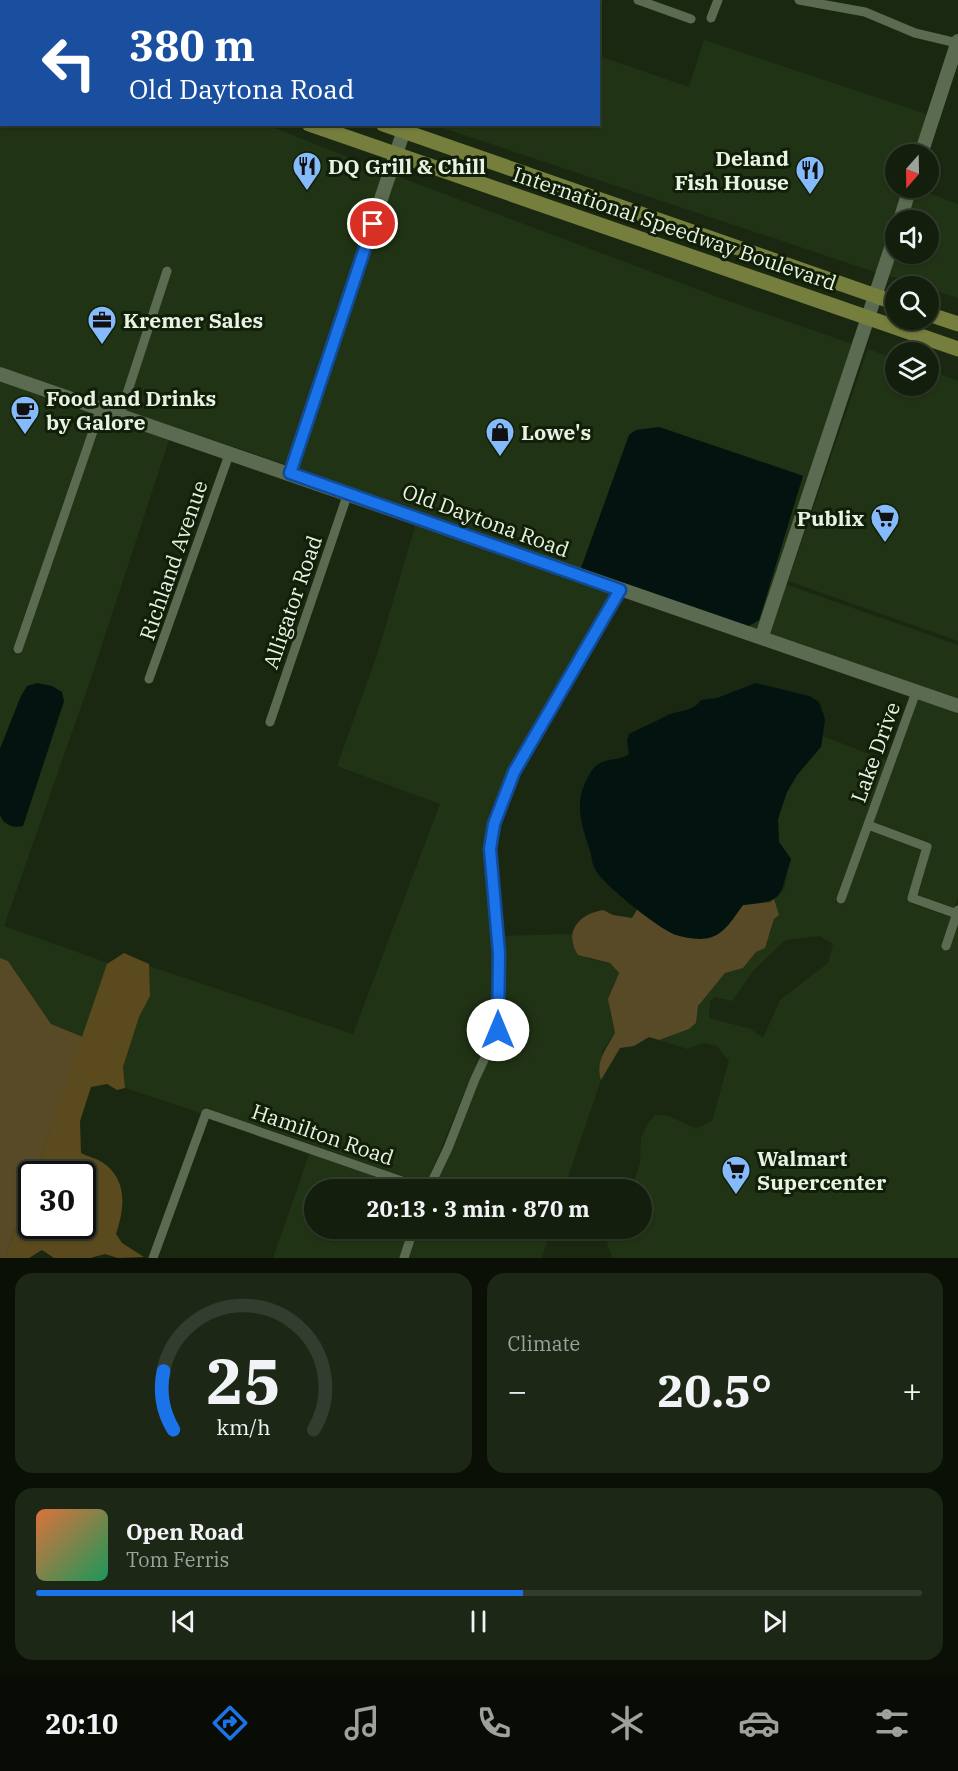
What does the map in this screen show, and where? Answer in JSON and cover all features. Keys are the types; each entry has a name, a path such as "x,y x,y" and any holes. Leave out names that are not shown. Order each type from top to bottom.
{"main road":[{"name":"International Speedway Boulevard","path":"315,126 958,349"},
{"name":"International Speedway Boulevard","path":"405,128 633,212 885,299"},
{"path":"602,225 625,223 633,212"},
{"path":"633,236 652,227 671,225"},
{"path":"939,318 958,324"}],"street":[{"path":"638,0 692,19"},
{"path":"711,18 718,0"},
{"path":"800,0 865,12 957,49 924,144"},
{"path":"290,473 405,128"},
{"path":"762,636 886,264"},
{"path":"120,414 167,271"},
{"name":"Old Daytona Road","path":"0,374 348,493 620,590 762,636 958,706"},
{"path":"18,649 101,408"},
{"name":"Richland Avenue","path":"149,679 230,452"},
{"name":"Alligator Road","path":"270,722 348,493"},
{"path":"433,1179 498,1030 499,953 490,849 494,824 514,772 620,590"},
{"name":"Lake Drive","path":"841,899 916,692"},
{"name":"Lake Drive","path":"868,825 927,847 912,898 957,912"},
{"path":"946,946 957,912"},
{"name":"Hamilton Road","path":"153,1258 206,1113 396,1179"},
{"path":"404,1258 410,1239"}],"shaded area":[{"path":"704,40 929,115 920,144 885,144 885,198 903,198 899,210 885,210 885,252 878,273 437,126 600,126 600,56 689,87"},
{"path":"0,126 270,126 386,172 288,465 126,411 172,268 164,266 118,408 0,369"},
{"path":"394,175 726,300 855,345 759,630 747,627 759,620 802,475 659,427 629,435 580,571 295,469"},
{"path":"939,197 958,204 958,298 939,292 939,276 886,275 891,264 939,264 939,210 907,210 912,198"},
{"path":"868,349 885,355 885,396 939,396 939,374 958,381 958,641 788,581"},
{"path":"0,379 95,411 12,652 20,655 103,414 170,437 91,678 4,926 108,963 83,1037 51,1024 8,961 0,958 0,815 3,822 14,827 23,826 64,701 21,696 0,749"},
{"path":"659,427 803,476 759,620 747,627 580,571 629,435 636,430"},
{"path":"416,523 614,593 511,769 489,813 495,954 494,1030 471,1077 428,1179 412,1179 204,1107 201,1113 125,1088 123,1067 139,1017 150,996 149,966 353,1034 440,804 337,766 378,652"},
{"path":"785,584 958,645 958,701 767,633"},
{"path":"37,683 52,686 62,692 64,701 23,826 15,827 4,821 0,815 0,749 21,696 27,686"},
{"path":"756,683 809,696 819,702 825,719 821,747 797,775 787,792 778,819 779,842 791,859 782,889 775,898 768,901 743,905 729,924 717,935 698,939 676,935 657,925 632,905 608,885 595,869 580,814 583,787 598,765 629,754 627,740 629,734 668,715 690,709 701,700 717,698"},
{"path":"919,698 958,711 958,898 954,908 918,895 931,848 929,842 873,822"},
{"path":"823,736 887,761 835,902 843,905 870,831 922,850 908,897 911,903 951,917 941,949 948,951 958,924 958,1258 612,1258 606,1239 652,1239 652,1179 635,1179 640,1163 641,1138 649,1122 655,1115 669,1116 696,1129 712,1121 729,1061 717,1046 704,1043 687,1049 659,1040 689,1029 696,1023 698,1006 704,996 725,973 743,968 770,935 774,919 779,915 774,899 784,890 791,859 779,842 778,819 787,792 809,757 821,747","holes":["820,936 833,944 828,963 780,1000 763,1038 751,1029 709,1018 710,1001 715,997 732,1001 754,970 785,940"]},
{"path":"774,899 779,915 774,919 765,948 756,952 743,968 725,973 698,1006 696,1023 689,1029 659,1040 649,1037 634,1046 620,1048 601,1080 600,1061 615,1033 608,999 619,973 610,963 578,955 572,939 576,925 587,915 603,910 613,915 632,918 638,908 660,926 676,933 722,931 743,905 770,902"},
{"path":"572,934 572,945 589,959 610,963 619,974 614,983 610,1011 615,1033 603,1050 599,1072 601,1080 567,1179 438,1179 479,1080 502,1032 502,936"},
{"path":"124,953 149,964 150,996 139,1017 123,1067 125,1088 117,1090 107,1084 91,1087 80,1121 81,1153 103,1163 118,1180 122,1206 116,1234 122,1243 144,1257 118,1258 105,1254 90,1258 54,1258 42,1250 29,1258 5,1258 18,1222 18,1239 96,1239 96,1161 39,1161 107,964"},
{"path":"0,958 8,961 51,1024 83,1037 40,1161 18,1161 18,1222 5,1258 0,1258"},
{"path":"310,1152 385,1179 304,1179 304,1239 407,1239 400,1258 273,1258"},
{"path":"416,1239 548,1239 542,1258 409,1258"}],"place":[{"name":"DQ Grill & Chill","path":"307,192"},
{"name":"Deland Fish House","path":"810,196"},
{"name":"Kremer Sales","path":"102,346"},
{"name":"Food and Drinks by Galore","path":"25,436"},
{"name":"Lowe's","path":"500,458"},
{"name":"Publix","path":"885,544"},
{"name":"Walmart Supercenter","path":"736,1196"}],"route":[{"path":"373,224 290,473 620,590 514,772 494,824 490,849 499,953 498,1030"}]}
